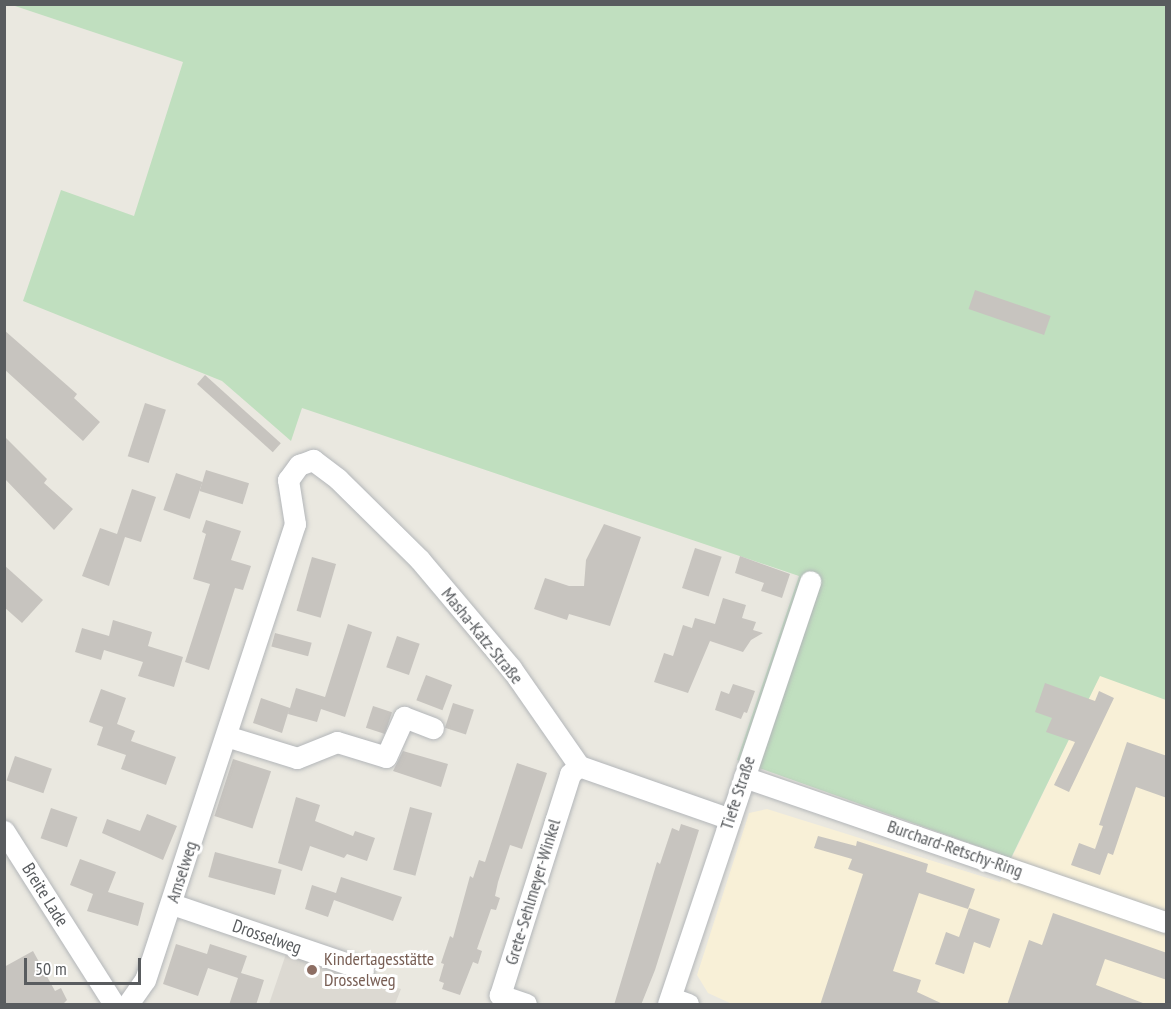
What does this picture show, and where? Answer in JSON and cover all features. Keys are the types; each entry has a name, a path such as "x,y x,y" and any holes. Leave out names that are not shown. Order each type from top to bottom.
{"street":[{"name":"Masha-Katz-Straße","path":"295,524 288,480 299,465 313,460 338,478 420,560 511,668 579,766"},
{"name":"Amselweg","path":"128,1005 145,980 172,904 295,524"},
{"name":"Tiefe Straße","path":"676,1002 730,819 810,581"},
{"path":"226,736 297,758 337,741 386,757 404,717 433,728"},
{"path":"579,766 730,819"},
{"name":"Grete-Sehlmeyer-Winkel","path":"526,1005 500,995 570,774 579,766"},
{"name":"Burchard-Retschy-Ring","path":"744,777 1167,922"},
{"name":"Breite Lade","path":"8,844 114,1005"},
{"name":"Drosselweg","path":"172,904 363,969"}],"shaded area":[{"path":"1100,675 1166,700 1166,1004 732,1004 708,993 697,975 749,813 767,809 1000,882"},
{"name":"Kindertagesstätte Drosselweg","path":"287,951 401,989 395,1004 269,1004"}],"green space":[{"path":"12,5 1166,5 1166,700 1100,676 1011,858 737,760 799,576 302,408 291,441 222,381 23,301 61,190 134,216 183,62"}],"building":[{"path":"975,290 1051,316 1044,335 968,309"},
{"path":"4,330 77,394 74,398 100,422 83,441 4,369"},
{"path":"205,375 281,443 273,452 197,384"},
{"path":"145,403 166,410 149,463 128,456"},
{"path":"4,436 47,479 44,483 73,509 54,530 4,478"},
{"path":"206,470 249,483 243,504 200,491"},
{"path":"176,473 202,482 190,519 163,510"},
{"path":"132,489 156,497 141,542 125,537 109,586 82,576 100,528 117,534"},
{"path":"206,520 241,531 231,560 251,566 243,590 235,588 209,670 185,662 210,584 193,579 206,534 202,532"},
{"path":"604,524 641,537 610,626 569,614 567,620 534,609 545,578 569,586 584,586 586,560"},
{"path":"695,548 722,557 709,597 682,588"},
{"path":"740,556 790,574 782,598 761,591 764,583 735,573"},
{"path":"312,557 336,564 321,618 297,611"},
{"path":"4,565 43,600 22,623 4,607"},
{"path":"723,598 746,605 742,618 756,622 753,630 763,633 751,640 743,652 710,641 688,693 654,682 664,653 673,656 683,625 692,628 695,618 715,624"},
{"path":"113,620 152,632 148,646 183,657 174,687 138,676 143,662 104,650 101,660 75,652 82,628 109,636"},
{"path":"348,624 372,632 345,717 321,709 317,722 288,714 289,710 282,733 253,723 261,698 290,708 296,688 325,697"},
{"path":"275,633 312,643 308,656 271,647"},
{"path":"397,636 420,644 409,675 386,667"},
{"path":"426,675 452,685 442,710 416,700"},
{"path":"1045,683 1095,701 1099,691 1114,698 1069,792 1054,785 1075,742 1046,732 1052,718 1035,712"},
{"path":"733,684 755,691 747,713 744,712 741,719 715,710 721,691 729,694"},
{"path":"101,689 126,698 117,724 135,731 131,741 176,757 166,785 121,769 126,755 97,745 103,727 89,722"},
{"path":"453,703 474,710 466,735 445,728"},
{"path":"373,706 392,712 385,734 366,728"},
{"path":"1127,742 1167,756 1167,798 1136,787 1113,855 1108,853 1100,875 1071,865 1079,843 1095,849 1103,826 1099,825"},
{"path":"403,751 448,764 441,787 393,771"},
{"path":"15,756 52,769 43,793 7,781"},
{"path":"233,759 271,771 253,828 214,816"},
{"path":"517,763 547,773 522,849 510,845 495,896 500,898 496,910 491,909 477,949 482,951 478,964 473,962 460,995 442,989 444,983 439,981 444,964 441,963 450,936 453,938 470,876 473,878 479,860 485,862"},
{"path":"296,797 320,805 315,821 353,836 355,831 375,838 367,861 347,854 344,858 310,846 302,871 278,863"},
{"path":"410,807 432,813 415,876 393,870"},
{"path":"51,808 77,817 67,847 41,838"},
{"path":"147,814 177,826 163,860 102,833 107,819 140,831"},
{"path":"681,824 699,830 655,970 641,1005 614,1005 657,862 660,864 672,828 679,831"},
{"path":"818,836 856,846 857,841 928,864 926,872 975,889 968,909 919,893 893,971 921,980 917,992 945,1005 820,1005 863,874 848,869 852,859 814,848"},
{"path":"215,852 282,870 275,895 208,877"},
{"path":"80,859 116,872 108,892 144,903 138,926 87,911 93,894 70,885"},
{"path":"341,877 402,897 393,921 334,900 328,917 305,909 312,885 336,893"},
{"path":"969,908 1000,919 990,948 974,942 964,974 935,964 946,932 959,937"},
{"path":"1053,913 1167,953 1167,980 1105,959 1096,985 1148,1005 1007,1005 1029,940 1042,945"},
{"path":"176,944 207,954 210,944 247,956 241,973 264,980 256,1005 229,1005 238,978 208,968 198,996 163,984"},
{"path":"33,951 55,991 61,988 67,1000 62,1005 4,1005 4,967"}],"place":[{"name":"Kindertagesstätte Drosselweg","path":"312,970"}]}
